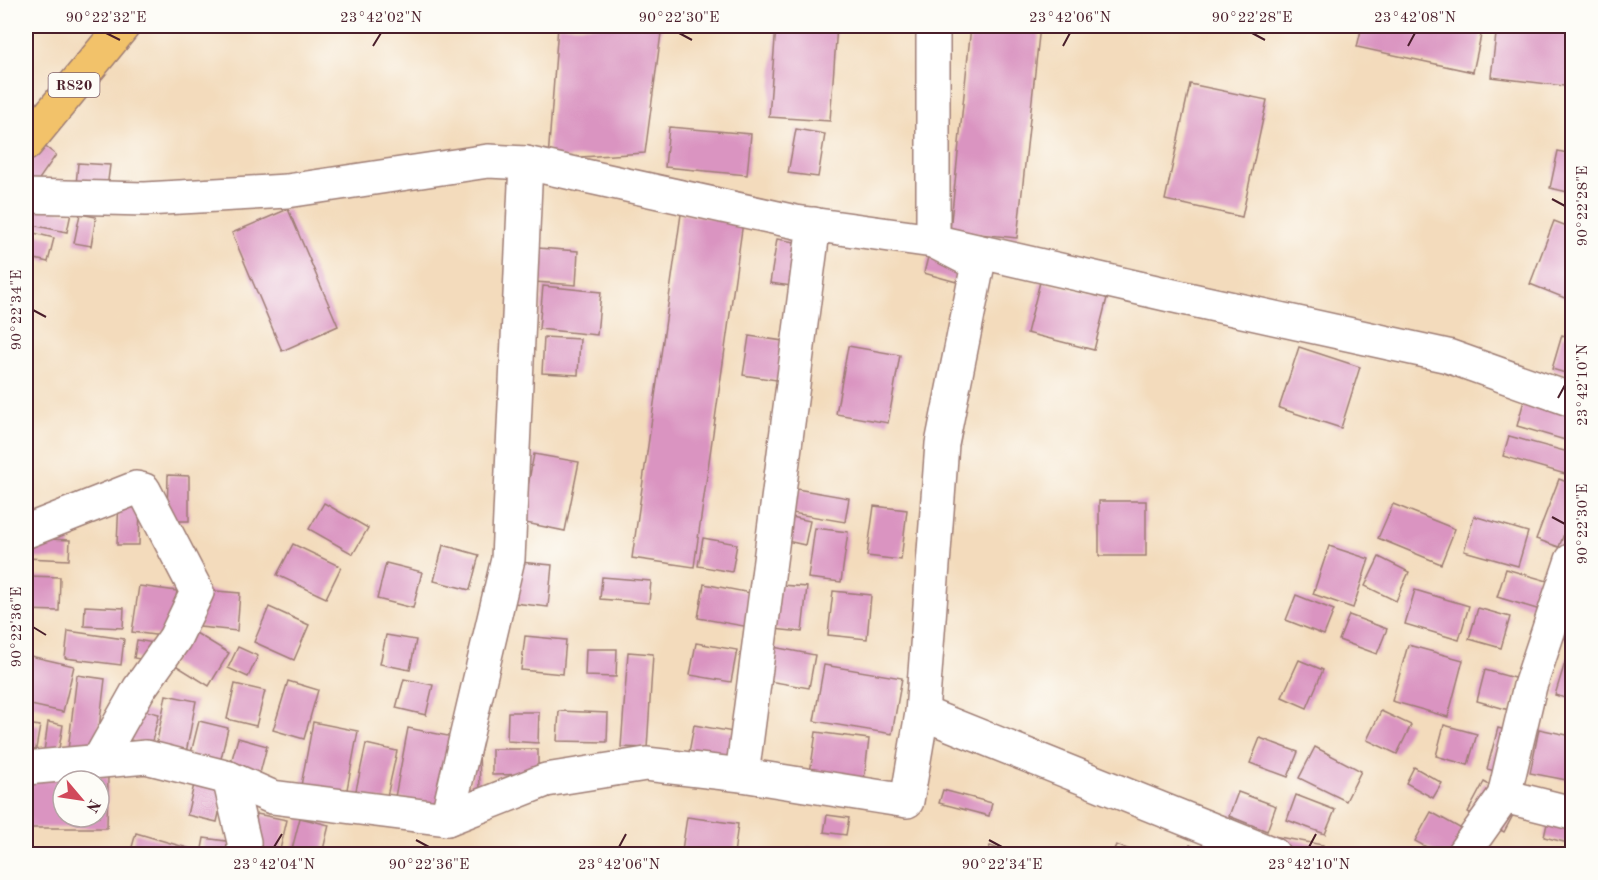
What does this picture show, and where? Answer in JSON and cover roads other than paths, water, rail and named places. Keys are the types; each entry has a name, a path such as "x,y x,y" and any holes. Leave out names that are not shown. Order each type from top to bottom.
{"main road":[{"name":"R820","path":"26,144 123,26"}],"street":[{"path":"933,26 933,241"},
{"path":"26,196 145,199 287,191 488,161 526,163 796,222 933,241 1449,356 1572,400"},
{"path":"447,819 508,559 526,163"},
{"path":"741,775 814,224"},
{"path":"26,768 146,757 229,778 272,797 447,819 546,780 646,764 741,775 907,801 922,713 942,444 978,264 933,241"},
{"path":"27,531 136,488 144,490 197,592 175,638 139,689 99,760"},
{"path":"1463,855 1504,796 1530,686 1572,560"},
{"path":"922,713 1273,855"},
{"path":"229,778 244,842 244,855"},
{"path":"1504,796 1572,813"}]}
